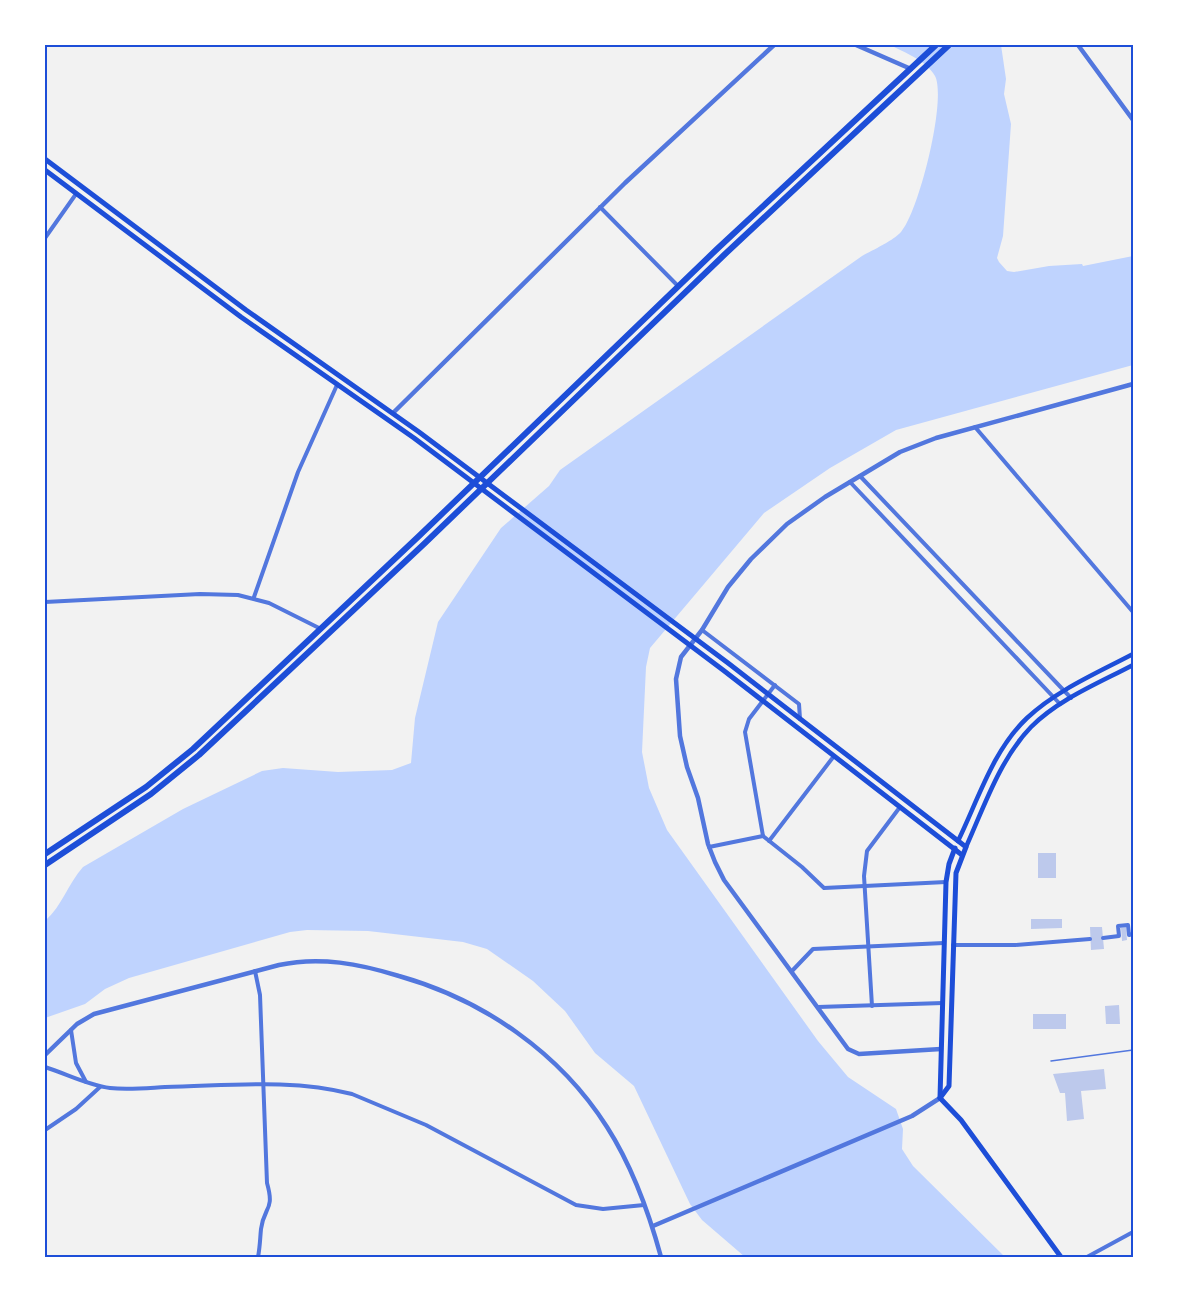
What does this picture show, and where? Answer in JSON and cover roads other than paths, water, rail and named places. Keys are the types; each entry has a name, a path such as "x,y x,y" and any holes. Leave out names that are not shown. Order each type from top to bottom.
{"highway":[{"path":"45,854 146,787 174,765 321,629 678,286 936,45"},
{"path":"45,866 151,794 199,755 425,543 723,256 949,45"}],"main road":[{"path":"45,159 246,310 393,413 800,719 966,847"},
{"path":"45,170 241,317 400,429 786,718 962,855"},
{"path":"1061,1257 961,1119 940,1098 946,882 949,864 958,841 994,764 1027,718 1054,697 1133,654"},
{"path":"940,1098 949,1086 956,873 962,855 998,777 1013,750 1033,725 1060,704 1133,664"}],"street":[{"path":"393,413 600,207 774,45"},
{"path":"856,45 911,69"},
{"path":"1078,45 1133,120"},
{"path":"45,238 76,194"},
{"path":"600,207 678,286"},
{"path":"941,1049 855,1053 841,1040 724,880 709,847 698,798 683,752 676,696 677,671 681,657 702,630 728,587 763,546 801,513 850,482 909,448 936,438 1133,384"},
{"path":"254,597 298,472 338,385"},
{"path":"975,426 1133,612"},
{"path":"860,476 1071,698"},
{"path":"850,482 1060,704"},
{"path":"45,602 200,594 238,595 254,597 269,603 321,629"},
{"path":"702,630 799,704 800,719"},
{"path":"774,685 749,719 745,732 763,836 824,888 946,882"},
{"path":"769,842 834,756"},
{"path":"872,1006 864,866 867,851 900,807"},
{"path":"709,847 763,836"},
{"path":"1103,938 1119,936 1118,926 1128,925 1131,934"},
{"path":"953,945 1015,945 1090,939"},
{"path":"792,971 813,949 944,943"},
{"path":"45,1055 71,1029 87,1017 101,1011 290,962 330,961 405,977 440,990 494,1017 532,1043 586,1098 616,1143 644,1205 662,1257"},
{"path":"255,971 260,995 267,1183 271,1200 261,1226 262,1240 258,1257"},
{"path":"818,1007 943,1003"},
{"path":"71,1029 76,1063 86,1083"},
{"path":"45,1067 86,1083 116,1088 263,1085 318,1087 352,1094 426,1125 576,1205 603,1209 644,1205"},
{"path":"45,1130 76,1109 101,1086"},
{"path":"652,1226 912,1116 940,1098"},
{"path":"1087,1257 1133,1232"}],"lane":[{"path":"1051,1061 1133,1050"}],"water":[{"path":"890,45 1001,45 1006,79 1004,94 1011,124 1003,236 997,258 1007,271 1014,272 1049,266 1082,264 1083,266 1133,256 1133,365 896,430 830,468 764,513 650,648 646,667 642,752 649,788 667,830 818,1041 848,1077 896,1109 903,1129 902,1149 913,1166 1005,1257 745,1257 702,1220 690,1204 634,1086 595,1053 565,1011 533,981 487,949 463,942 368,931 290,932 129,978 105,989 85,1004 45,1018 45,921 56,909 83,867 183,809 262,771 283,768 338,772 392,770 411,763 415,718 438,622 501,528 549,486 560,470 862,256 901,232 916,202 923,180 934,130 938,88 935,76 927,66 915,57"}]}
